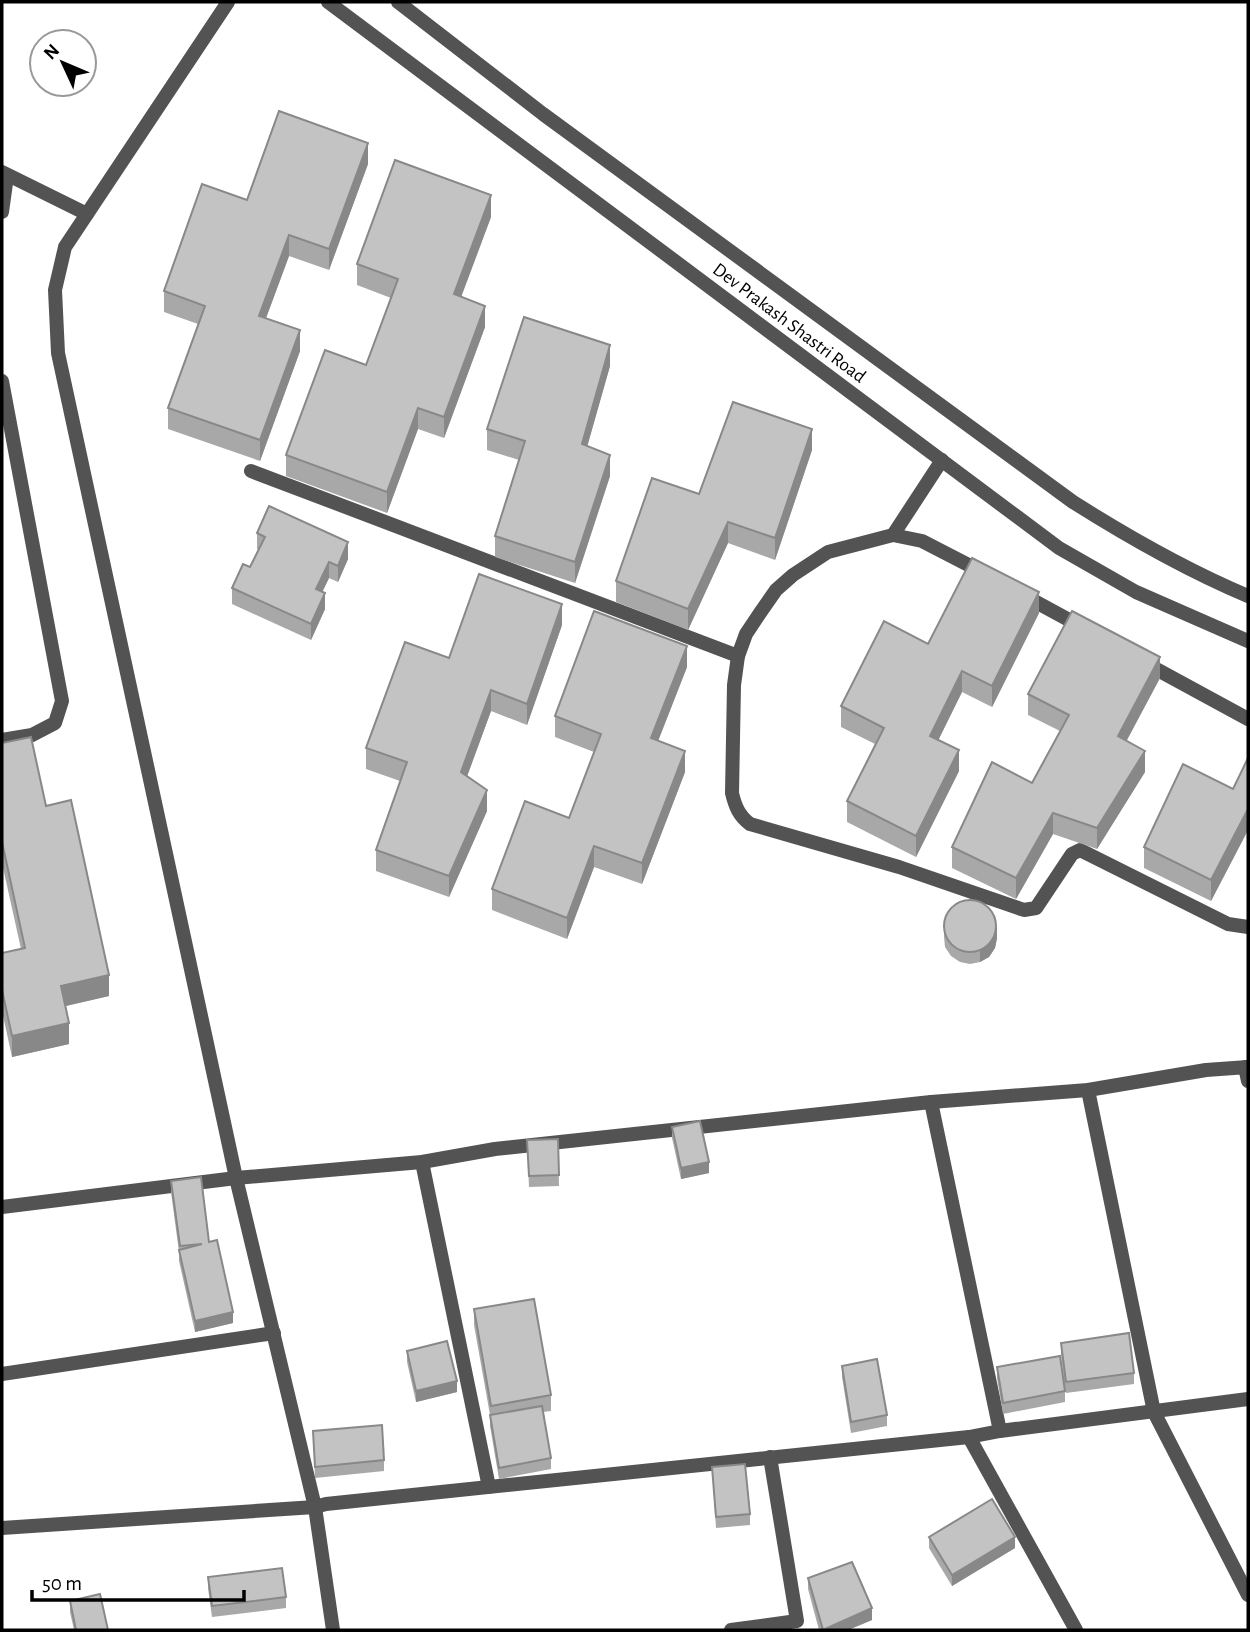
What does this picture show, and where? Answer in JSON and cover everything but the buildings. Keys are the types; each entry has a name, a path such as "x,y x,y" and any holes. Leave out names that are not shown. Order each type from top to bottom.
{"street":[{"path":"228,2 65,247 55,290 58,354 236,1178 315,1507 333,1630"},
{"name":"Dev Prakash Shastri Road","path":"328,2 1059,548 1136,592 1248,641"},
{"name":"Dev Prakash Shastri Road","path":"398,2 543,114 1073,502 1164,557 1248,596"},
{"path":"2,212 4,174 87,214"},
{"path":"2,382 62,701 55,723 32,735 2,740"},
{"path":"893,535 943,460"},
{"path":"251,471 738,656"},
{"path":"1098,637 932,546 893,535 828,552 776,590 746,634 738,656 734,685 732,793 735,805 743,819 750,824 899,867 1024,910 1036,908 1072,853 1080,850 1228,924 1248,927"},
{"path":"1134,656 1248,719"},
{"path":"2,1207 236,1178 422,1161 495,1149 931,1102 1088,1090 1206,1070 1247,1072"},
{"path":"1088,1090 1154,1412 1248,1595"},
{"path":"931,1102 1000,1431"},
{"path":"422,1161 489,1487"},
{"path":"2,1374 274,1333"},
{"path":"2,1528 315,1507 969,1437 1248,1399"},
{"path":"969,1437 1076,1630"},
{"path":"731,1630 799,1626 770,1457"}]}
